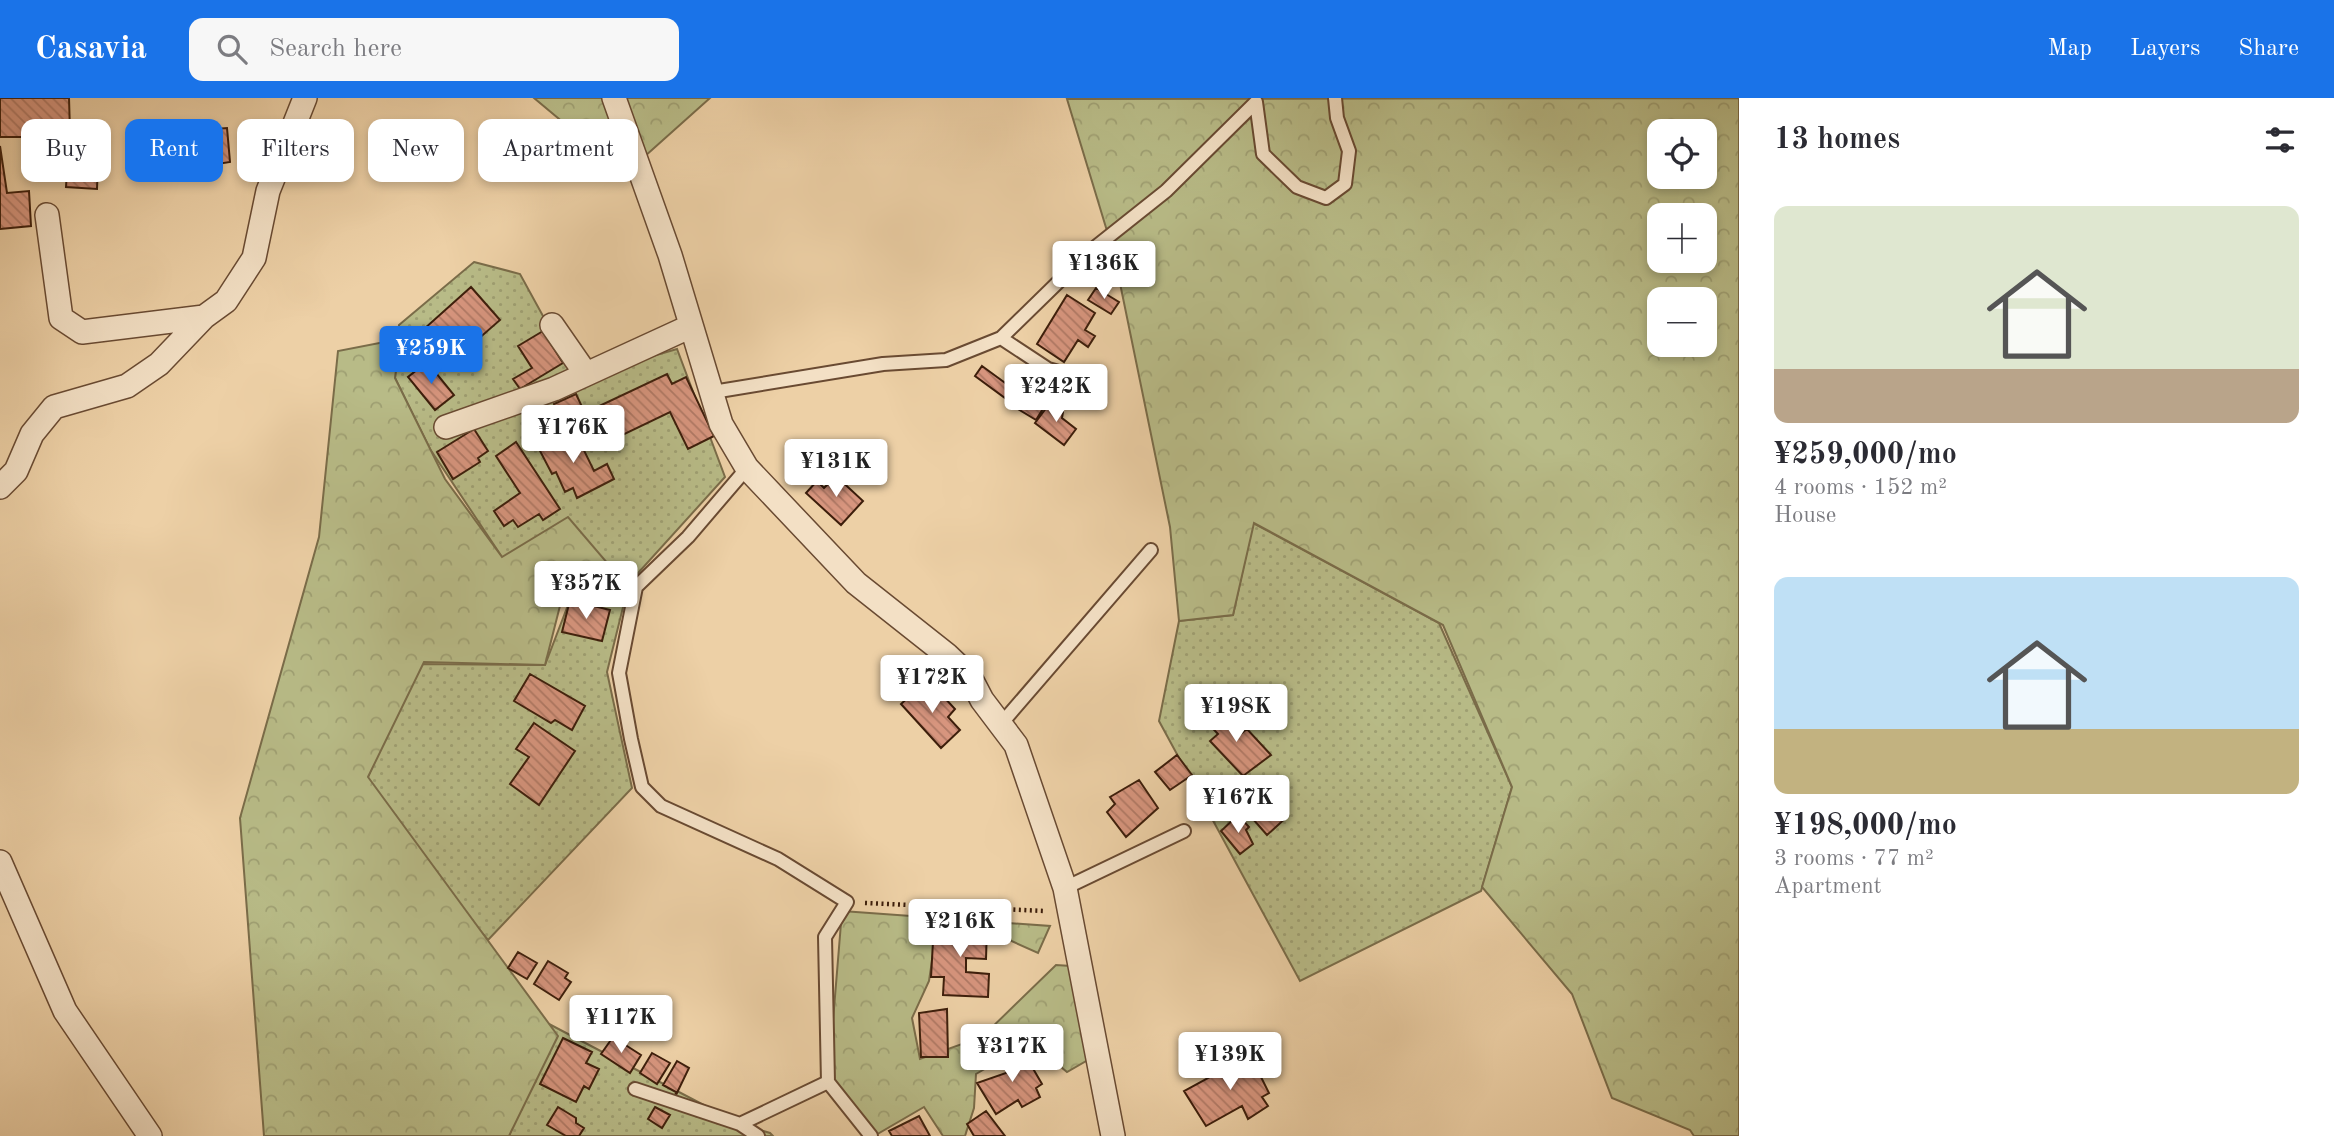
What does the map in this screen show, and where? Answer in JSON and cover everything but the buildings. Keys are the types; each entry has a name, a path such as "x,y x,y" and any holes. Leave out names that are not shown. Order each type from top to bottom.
{"street":[{"path":"0,487 16,471 32,434 54,407 127,386 159,364 204,317 226,301 254,258 268,191 304,98"},
{"path":"614,98 670,255 689,327 713,392 721,424 747,468 856,583 947,655 970,677 1016,744 1066,888 1114,1136"},
{"path":"47,215 61,318 82,332 204,317"},
{"path":"552,325 586,374"},
{"path":"446,427 554,389 689,327"},
{"path":"0,862 65,1011 150,1136"}],"lane":[{"path":"713,392 883,364 946,360 1000,338 1088,253 1166,191 1256,102 1263,154 1297,187 1326,198 1345,184 1349,151 1337,118 1335,98"},
{"path":"1000,338 1048,369 1083,379"},
{"path":"747,468 688,537 636,587 619,673 631,739 642,787 661,806 778,859 847,902 825,937 828,1082 871,1136"},
{"path":"1001,724 1151,550"},
{"path":"1066,888 1184,831"},
{"path":"740,1124 828,1082"},
{"path":"635,1089 740,1124 758,1136"}],"path":[{"path":"847,902 1070,912"}],"green space":[{"path":"534,98 710,98 644,157 638,157 638,119 559,119"},
{"path":"1739,98 1739,1136 1694,1136 1690,1130 1612,1098 1572,994 1482,887 1512,787 1443,625 1254,523 1233,615 1179,621 1170,527 1114,254 1067,99"},
{"path":"474,262 520,274 577,378 677,349 725,477 629,583 607,672 632,788 488,940 362,791 415,664 545,665 570,600 615,572 502,557 430,449 395,378 399,325"},
{"path":"400,339 395,378 445,479 502,557 568,517 615,572 564,590 545,665 424,662 368,777 558,1036 509,1136 264,1136 240,818 319,537 338,351"},
{"path":"1253,523 1439,623 1512,787 1481,891 1300,981 1159,721 1179,621 1233,615"},
{"path":"842,911 1050,926 1038,953 976,925 937,927 929,981 912,1018 920,1059 982,1037 1056,965 1071,966 1093,1057 1067,1072 1031,1042 976,1074 974,1108 965,1136 943,1136 924,1107 874,1136 828,1082"},
{"path":"549,1024 740,1124 773,1136 509,1136"}]}
